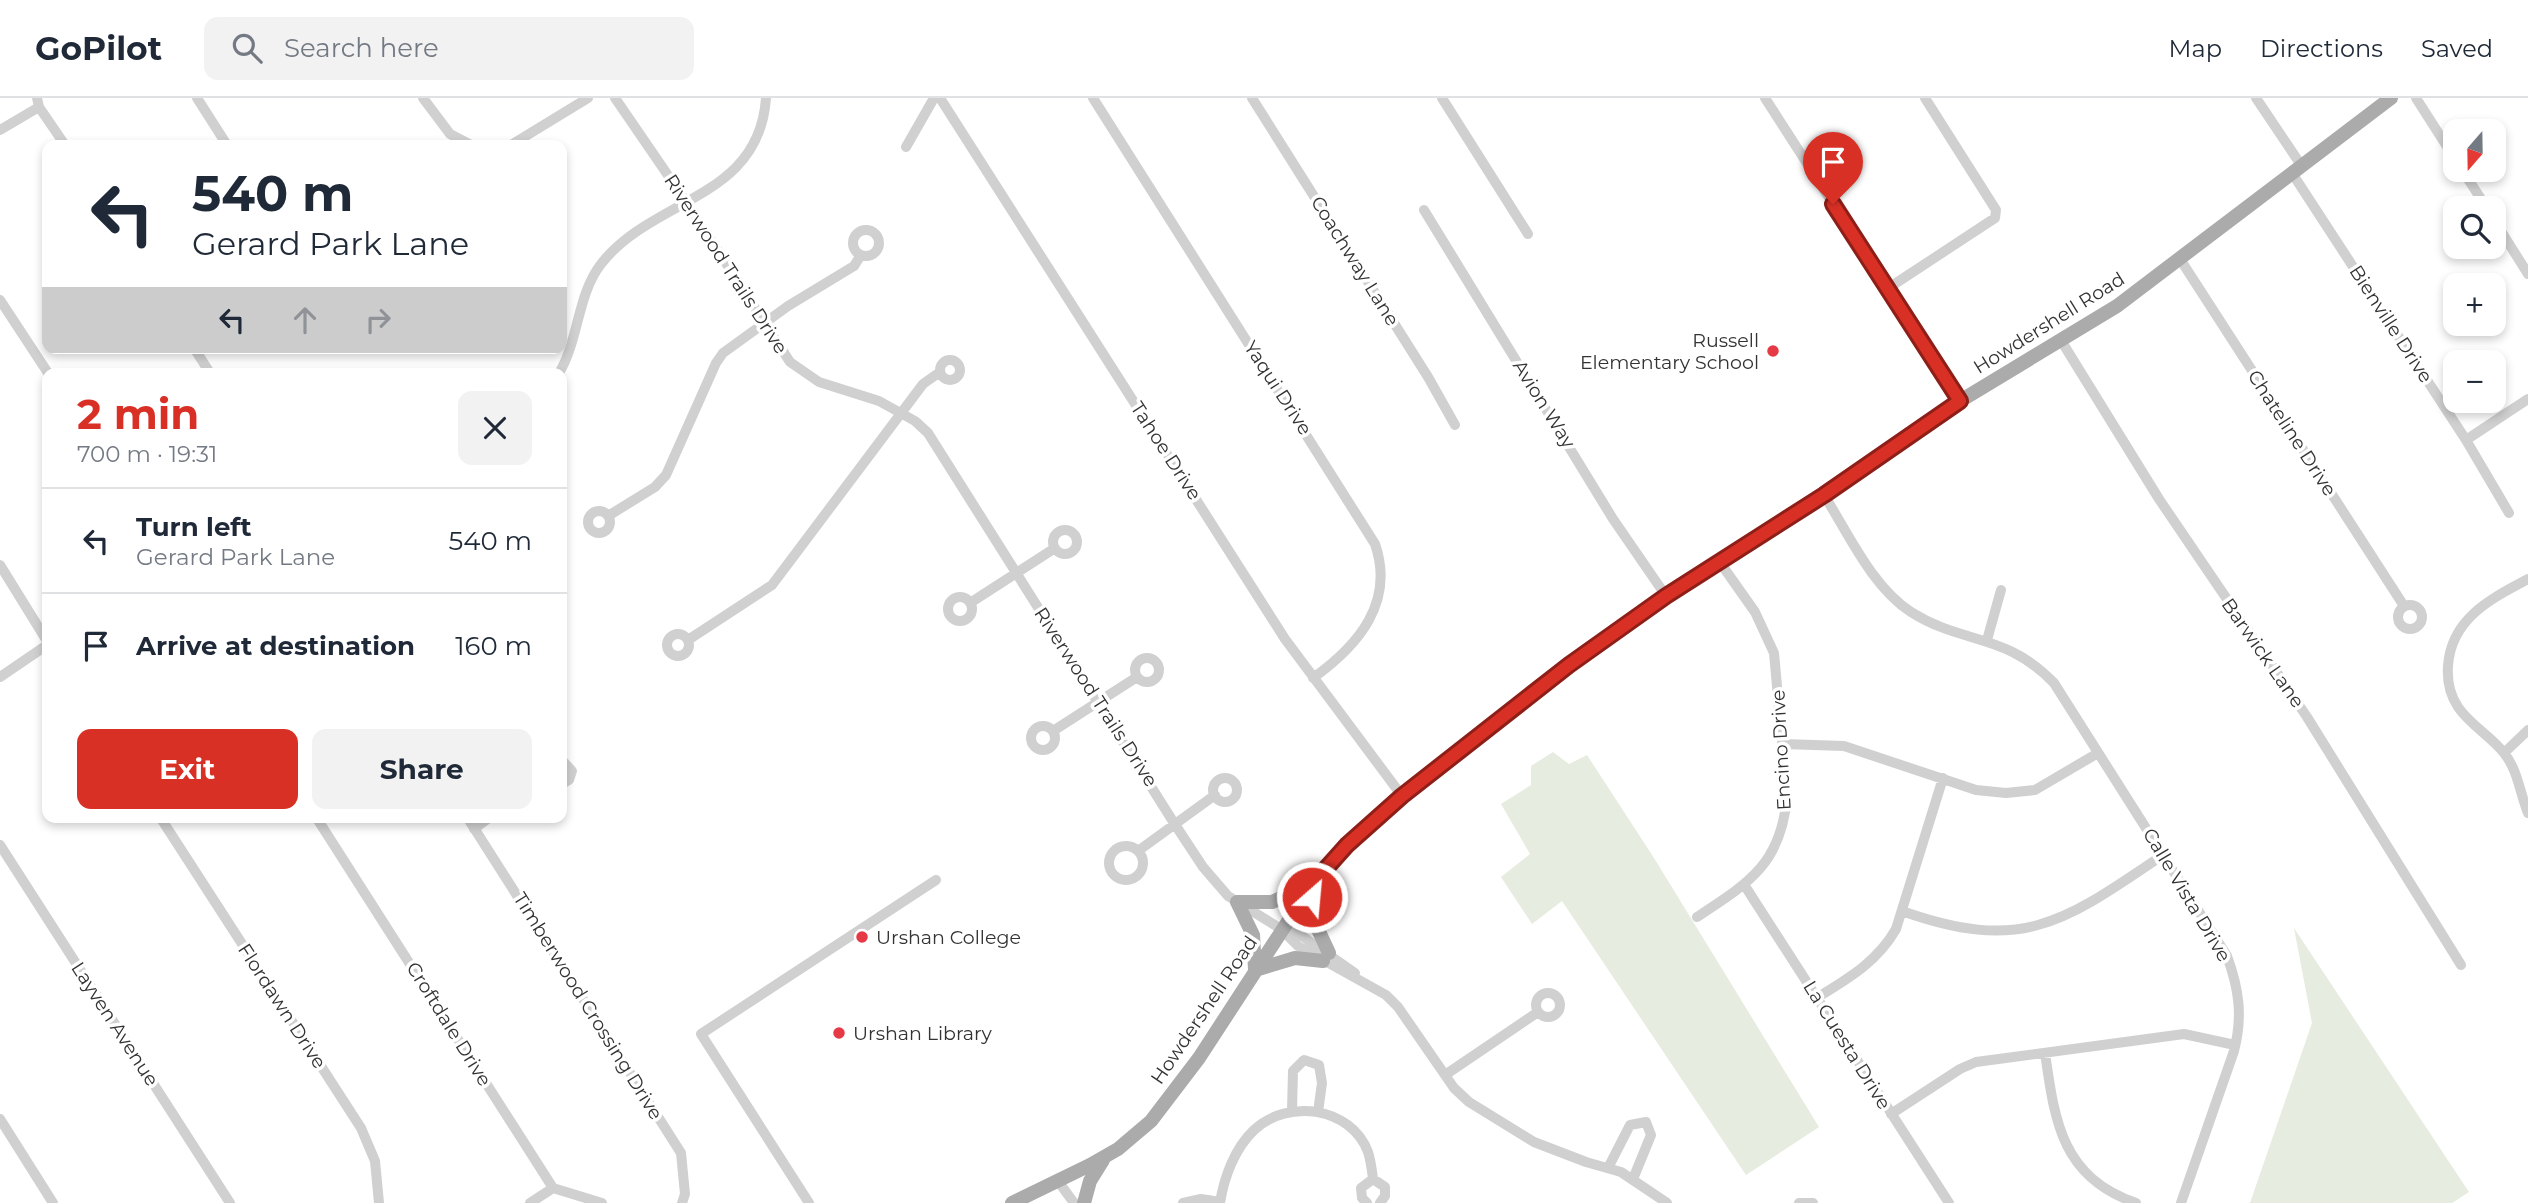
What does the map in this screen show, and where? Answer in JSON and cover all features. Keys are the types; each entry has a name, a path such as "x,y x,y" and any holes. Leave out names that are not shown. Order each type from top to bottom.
{"main road":[{"name":"Howdershell Road","path":"1014,1202 1106,1156 1151,1121 1176,1090 1313,883 1347,845 1402,796 1569,665 1666,596 1824,495 1960,401 2062,342 2180,259 2391,98"},
{"path":"1313,883 1315,923 1326,957 1295,958 1255,970 1253,935 1237,902 1272,902 1313,883"},
{"path":"1084,1203 1090,1181 1106,1156"},
{"path":"1014,1202 1032,1203"}],"street":[{"path":"197,98 224,140"},
{"path":"423,98 450,134 461,140"},
{"path":"519,140 588,98"},
{"name":"Riverwood Trails Drive","path":"615,98 687,202 763,324 790,362 820,382 879,401 928,433 1203,867 1228,896 1281,929 1302,936 1326,957 1365,981 1398,1007 1445,1075"},
{"path":"567,351 598,267 627,238 735,170 747,158 763,129 766,98"},
{"path":"906,147 934,98"},
{"name":"Tahoe Drive","path":"940,98 1313,678 1402,796"},
{"name":"Yaqui Drive","path":"1093,98 1375,544 1381,563 1382,582 1377,605 1349,649 1313,678"},
{"name":"Coachway Lane","path":"1252,98 1428,377 1455,425"},
{"path":"1442,98 1528,234"},
{"path":"1765,98 1960,401"},
{"path":"1887,289 1995,218 1996,210 1925,98"},
{"name":"Bienville Drive","path":"2256,98 2509,513"},
{"path":"2416,98 2443,140"},
{"path":"0,130 38,103 62,140"},
{"name":"Avion Way","path":"1424,210 1613,519 1666,596"},
{"path":"2506,239 2528,274"},
{"path":"608,516 655,487 666,475 716,363 729,348 854,266 861,255"},
{"name":"Chateline Drive","path":"2180,259 2404,606"},
{"path":"0,300 45,368"},
{"name":"Barwick Lane","path":"2062,342 2159,499 2307,717 2461,965"},
{"path":"688,640 772,584 930,376 940,372"},
{"path":"2466,440 2528,399"},
{"name":"Calle Vista Drive","path":"1824,495 1872,570 1898,601 1935,624 1987,640 2024,656 2044,673 2227,956 2239,993 2235,1045 2180,1203"},
{"path":"970,603 1055,548"},
{"name":"Encino Drive","path":"1698,917 1745,886 1766,865 1785,820 1783,744 1774,653 1755,612 1719,561"},
{"path":"0,565 42,635"},
{"path":"2528,579 2473,614 2452,639 2449,655 2449,682 2457,706 2504,753 2516,776 2528,813"},
{"path":"1987,640 2001,590"},
{"path":"0,677 42,647"},
{"path":"1053,731 1137,677"},
{"path":"2504,753 2528,730"},
{"path":"1783,744 1843,746 1976,790 2021,792 2050,782 2098,753"},
{"path":"567,766 572,771 567,781"},
{"path":"1818,998 1878,956 1896,929 1943,778"},
{"path":"1138,851 1214,795"},
{"name":"Flordawn Drive","path":"164,823 360,1128 376,1161 379,1203"},
{"name":"Croftdale Drive","path":"320,823 553,1188"},
{"name":"Timberwood Crossing Drive","path":"470,823 681,1153 685,1194 682,1203"},
{"path":"474,829 482,823"},
{"name":"Layven Avenue","path":"0,845 230,1203"},
{"path":"1902,911 1976,930 2038,926 2076,914 2163,855"},
{"path":"809,1203 701,1034 936,880"},
{"name":"La Cuesta Drive","path":"1745,886 1949,1203"},
{"path":"1538,1012 1445,1075 1469,1102 1510,1128 1554,1150 1633,1179 1668,1203"},
{"path":"1891,1114 1959,1069 1976,1062 2184,1034 2235,1045"},
{"path":"2045,1053 2057,1124 2067,1148 2089,1178 2117,1196 2136,1203"},
{"path":"1292,1111 1293,1071 1304,1060 1313,1061 1322,1072 1318,1112"},
{"path":"1183,1203 1201,1199 1220,1202 1228,1170 1249,1136 1267,1120 1292,1111 1318,1112 1335,1118 1355,1133 1368,1152 1373,1179 1385,1187 1385,1196 1380,1203"},
{"path":"0,1119 53,1203"},
{"path":"1608,1168 1630,1125 1646,1122 1651,1135 1633,1179"},
{"path":"1367,1203 1362,1198 1361,1188 1373,1179"},
{"path":"1058,1181 1074,1203"},
{"path":"530,1203 553,1188 602,1203"},
{"path":"1799,1203 1813,1203"}],"shaded area":[{"path":"1553,752 1569,764 1587,755 1654,858 1819,1127 1746,1175 1562,901 1532,924 1501,877 1530,854 1501,804 1531,785 1531,766"},
{"path":"2294,928 2469,1192 2452,1203 2250,1203 2312,1023"}],"place":[{"name":"Russell Elementary School","path":"1773,351"},
{"name":"Urshan College","path":"862,937"},
{"name":"Urshan Library","path":"839,1033"}],"route":[{"path":"1312,897 1313,883 1347,845 1402,796 1569,665 1666,596 1824,495 1960,401 1833,204"}]}
